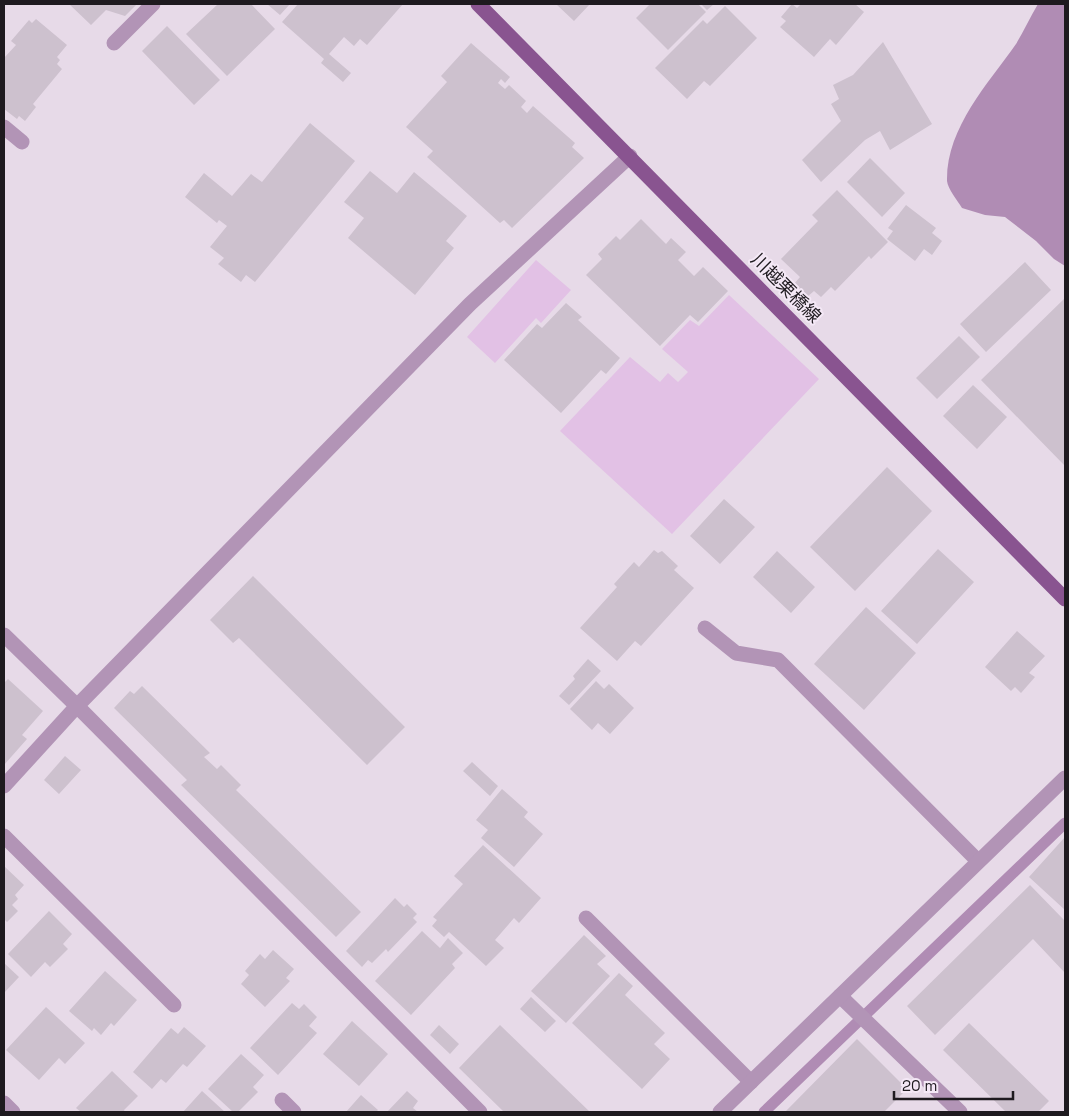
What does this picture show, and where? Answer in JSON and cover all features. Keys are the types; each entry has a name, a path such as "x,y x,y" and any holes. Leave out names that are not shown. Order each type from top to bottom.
{"main road":[{"name":"川越栗橋線","path":"478,4 1065,599"}],"street":[{"path":"114,43 153,4"},
{"path":"4,127 22,142"},
{"path":"4,786 77,706 470,304 630,156"},
{"path":"705,628 736,653 778,660 978,861"},
{"path":"4,635 77,706 480,1112"},
{"path":"720,1112 1065,778"},
{"path":"4,836 174,1004"},
{"path":"586,918 751,1082"},
{"path":"840,996 960,1112"},
{"path":"282,1100 294,1112"},
{"path":"4,1103 13,1112"}],"shaded area":[{"path":"1038,4 1065,4 1065,266 1054,259 1036,241 1005,217 985,215 962,208 947,181 953,143 961,125 982,91 1016,44"},
{"path":"536,260 571,290 541,323 536,318 495,363 467,337"},
{"path":"729,295 819,379 672,534 560,431 630,357 660,382 668,373 678,382 688,372 662,349 690,320 699,326"}],"building":[{"path":"69,4 137,4 125,16 106,10 91,25"},
{"path":"218,4 251,4 275,29 227,76 186,34"},
{"path":"267,4 290,4 280,15"},
{"path":"298,4 403,4 367,45 360,39 354,46 344,37 329,54 351,73 343,82 321,63 324,59 282,22"},
{"path":"556,4 590,4 574,21"},
{"path":"650,4 698,4 706,12 668,50 636,18"},
{"path":"701,4 714,4 707,10"},
{"path":"792,4 797,8 801,4 855,4 864,12 836,45 830,39 814,57 780,27 786,21 781,17"},
{"path":"725,6 757,38 710,86 704,81 687,99 655,68 703,20 707,24"},
{"path":"36,19 67,45 57,57 60,60 57,64 62,69 33,104 36,107 25,121 19,116 17,119 4,109 4,58 16,45 11,41 29,20 32,23"},
{"path":"167,26 220,80 194,105 142,51"},
{"path":"883,42 932,124 890,150 880,131 865,140 821,182 802,160 841,121 831,104 839,99 833,85 853,75"},
{"path":"471,43 510,77 505,83 501,79 498,83 505,89 509,85 526,101 521,107 527,113 533,106 575,143 572,147 584,158 512,228 504,220 500,223 427,157 433,151 406,127 447,82 441,76"},
{"path":"310,123 355,161 255,282 246,275 241,282 218,264 224,258 210,247 227,226 219,220 217,223 185,197 204,173 232,196 251,174 262,182"},
{"path":"870,158 905,193 882,217 847,182"},
{"path":"370,171 397,193 414,172 467,216 446,241 454,248 415,295 348,238 364,218 344,202"},
{"path":"837,190 888,242 871,259 869,256 835,291 831,287 821,297 814,291 807,297 794,284 800,277 781,259 818,221 812,215"},
{"path":"906,205 936,228 932,233 942,241 932,255 924,249 915,261 887,239 893,231 888,228"},
{"path":"641,219 666,244 671,238 686,252 678,260 694,276 703,267 728,291 698,322 690,315 660,346 586,275 602,259 598,254 616,236 620,240"},
{"path":"1025,262 1051,290 986,352 960,324"},
{"path":"1065,298 1065,466 981,380"},
{"path":"566,303 582,317 578,320 620,358 606,374 601,370 561,413 504,360 537,324 542,328"},
{"path":"959,336 980,357 937,399 916,378"},
{"path":"973,385 1007,417 977,449 943,416"},
{"path":"887,467 932,511 855,591 810,547"},
{"path":"724,499 755,527 720,564 690,536"},
{"path":"938,549 974,582 917,644 881,611"},
{"path":"654,550 658,553 662,551 678,566 674,570 694,588 641,646 635,641 617,661 580,628 617,587 614,584 634,562 639,567"},
{"path":"777,551 815,587 791,613 753,577"},
{"path":"253,576 405,727 367,765 239,638 233,643 210,620"},
{"path":"866,607 916,653 864,710 814,664"},
{"path":"1017,631 1045,656 1029,673 1035,677 1021,693 1015,687 1011,691 985,667"},
{"path":"588,659 601,671 569,705 559,696 575,679 573,676"},
{"path":"8,679 43,711 22,735 27,739 4,765 4,683"},
{"path":"596,681 604,689 609,684 634,708 610,734 598,723 592,730 570,709"},
{"path":"142,686 210,753 204,757 217,769 221,765 241,785 236,790 361,912 336,937 181,785 187,780 114,708 130,691 134,694"},
{"path":"65,756 81,770 59,794 44,780"},
{"path":"472,762 498,786 490,796 463,771"},
{"path":"502,789 528,812 524,817 543,834 514,867 481,838 488,830 476,820"},
{"path":"1065,837 1065,910 1029,877"},
{"path":"483,845 541,898 519,923 514,918 495,940 504,948 486,966 449,932 444,937 432,926 437,920 433,917 463,884 454,876"},
{"path":"4,866 24,885 15,895 18,899 12,905 18,911 7,922 4,919"},
{"path":"1030,885 1065,921 1065,973 1033,939 935,1035 907,1006"},
{"path":"395,898 404,907 407,904 417,914 413,918 417,922 388,952 386,949 372,963 368,960 362,967 346,951"},
{"path":"49,911 72,934 63,944 68,949 50,967 45,962 31,977 8,954"},
{"path":"422,931 440,948 448,938 463,953 452,964 455,968 411,1015 375,981"},
{"path":"584,935 606,956 597,964 610,976 566,1023 531,991"},
{"path":"273,950 294,969 286,978 290,981 265,1007 241,984 249,975 245,971 260,954 265,959"},
{"path":"4,963 19,977 4,993"},
{"path":"105,971 137,1000 114,1026 111,1023 101,1035 94,1028 92,1031 69,1011"},
{"path":"619,973 633,986 625,995 665,1033 654,1044 670,1059 642,1089 572,1023"},
{"path":"531,997 556,1021 545,1032 520,1009"},
{"path":"292,1003 299,1009 304,1004 317,1017 309,1026 317,1033 278,1075 250,1048"},
{"path":"46,1007 85,1043 65,1064 59,1058 39,1080 6,1050"},
{"path":"352,1021 388,1054 359,1086 323,1054"},
{"path":"969,1023 1049,1101 1038,1112 1006,1112 943,1050"},
{"path":"439,1025 459,1044 450,1054 430,1035"},
{"path":"500,1025 590,1112 504,1112 459,1068"},
{"path":"184,1027 206,1046 187,1067 183,1064 166,1083 161,1079 152,1089 133,1072 171,1028 178,1034"},
{"path":"857,1039 907,1089 884,1112 785,1112"},
{"path":"241,1054 264,1075 253,1087 258,1092 238,1112 233,1112 208,1089"},
{"path":"112,1071 138,1096 124,1110 125,1112 81,1112 76,1108"},
{"path":"202,1091 225,1112 183,1112"},
{"path":"407,1091 418,1101 413,1108 418,1112 387,1112"},
{"path":"361,1095 378,1110 376,1112 346,1112"}],"waterway":[{"path":"764,1112 1065,823"}]}
